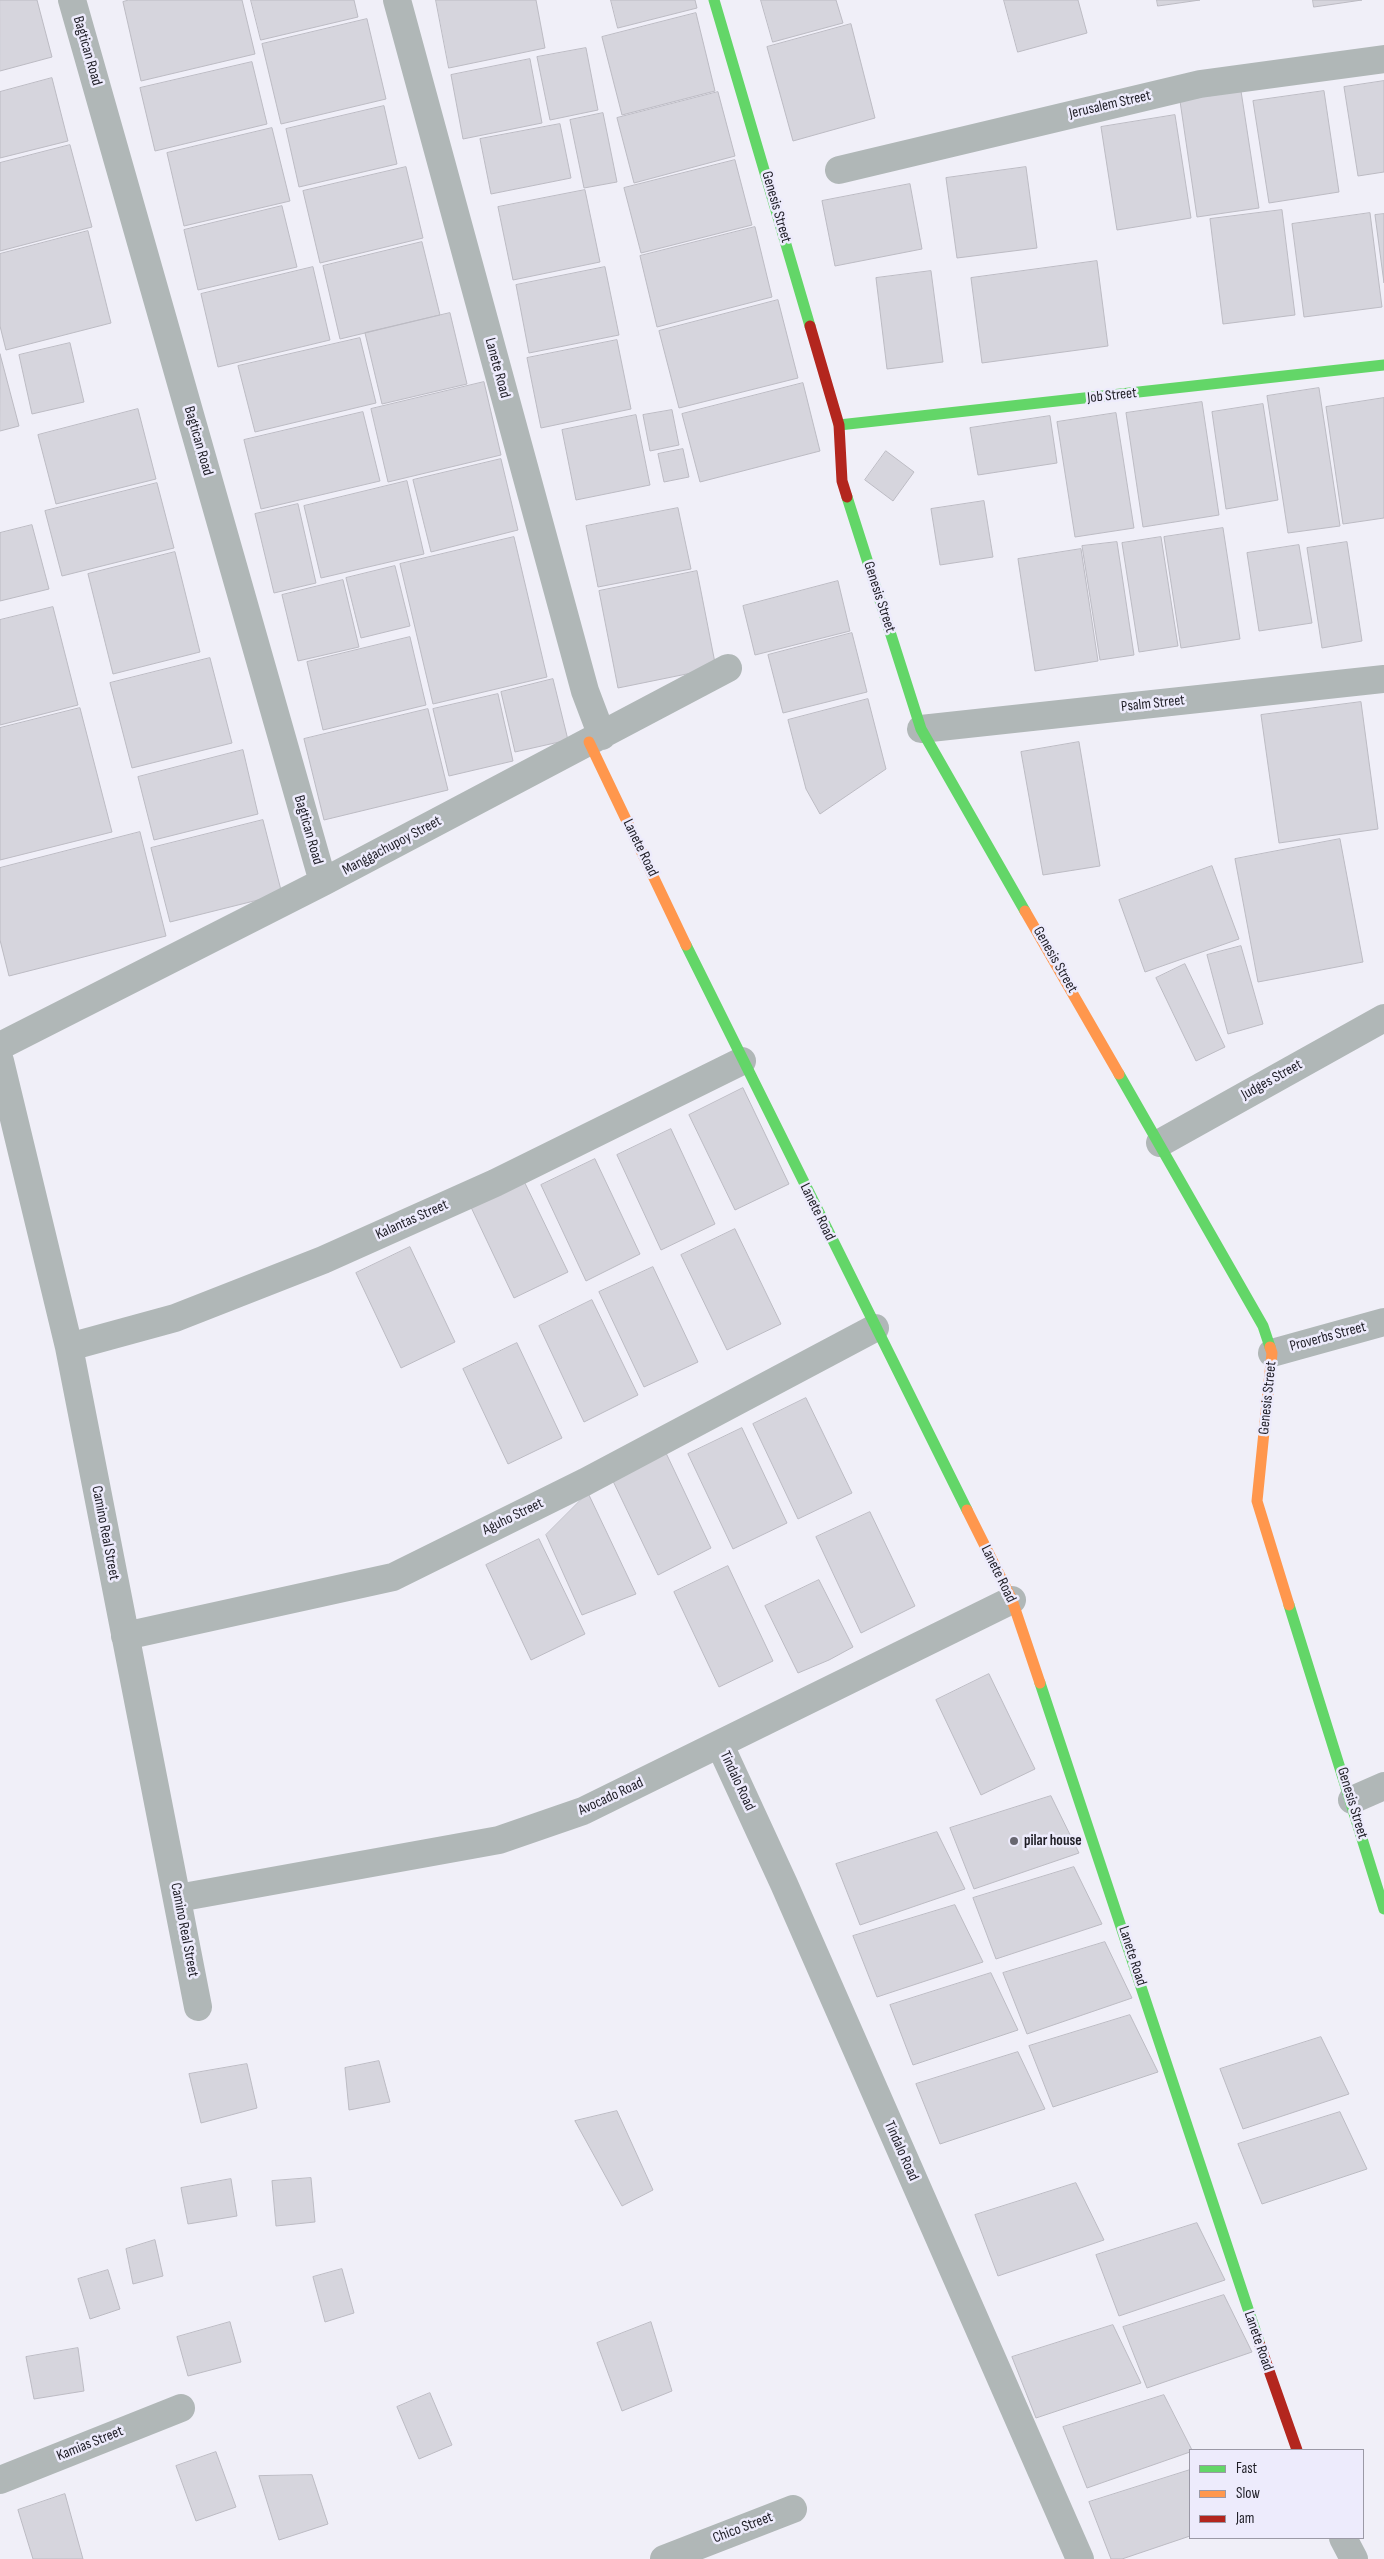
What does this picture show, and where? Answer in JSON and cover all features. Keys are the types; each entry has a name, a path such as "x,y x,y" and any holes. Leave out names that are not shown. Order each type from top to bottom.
{"street":[{"name":"Bagtican Road","path":"72,0 323,882"},
{"name":"Lanete Road","path":"397,0 586,691 596,739 742,1061 874,1328 1012,1600 1131,1953 1199,2168 1290,2435 1297,2449"},
{"name":"Genesis Street","path":"714,0 770,182 839,425 842,481 921,728 1263,1326 1272,1353 1257,1501 1352,1800 1384,1909"},
{"name":"Jerusalem Street","path":"839,170 1200,84 1384,59"},
{"name":"Job Street","path":"839,425 1384,365"},
{"name":"Manggachupoy Street","path":"0,1046 323,882 728,668"},
{"name":"Psalm Street","path":"921,728 1384,679"},
{"name":"Judges Street","path":"1160,1143 1384,1018"},
{"name":"Camino Real Street","path":"0,1061 69,1347 198,2007"},
{"name":"Kalantas Street","path":"69,1347 175,1318 323,1260 495,1183 742,1061"},
{"name":"Proverbs Street","path":"1272,1353 1384,1322"},
{"name":"Aguho Street","path":"125,1636 393,1577 585,1482 874,1328"},
{"name":"Avocado Road","path":"178,1898 499,1840 583,1811 1012,1600"},
{"name":"Tindalo Road","path":"720,1745 784,1884 1080,2559"},
{"path":"1352,1800 1384,1786"},
{"name":"Kamias Street","path":"0,2480 180,2408"},
{"name":"Chico Street","path":"664,2559 794,2509"},
{"path":"1344,2539 1354,2559"}],"building":[{"path":"0,0 37,0 52,57 0,71"},
{"path":"129,0 242,0 255,54 141,81 123,2"},
{"path":"251,0 354,0 358,17 261,40"},
{"path":"436,0 536,0 545,48 449,68"},
{"path":"611,0 695,0 697,8 618,28"},
{"path":"761,0 836,0 843,23 773,42"},
{"path":"1004,0 1078,0 1087,33 1018,52"},
{"path":"1157,0 1200,0 1158,6"},
{"path":"1313,0 1362,0 1314,7"},
{"path":"696,13 715,91 622,115 602,37"},
{"path":"367,19 386,99 281,124 262,44"},
{"path":"851,24 875,118 793,141 767,47"},
{"path":"586,48 598,110 550,120 537,57"},
{"path":"530,59 542,123 463,139 451,75"},
{"path":"252,62 267,124 155,151 140,88"},
{"path":"52,78 68,141 0,158 0,92"},
{"path":"1384,81 1384,172 1358,176 1344,87"},
{"path":"1241,91 1259,208 1197,217 1180,101"},
{"path":"1324,91 1339,192 1269,203 1253,101"},
{"path":"718,92 735,156 634,183 617,118"},
{"path":"384,106 397,164 299,187 286,129"},
{"path":"603,113 617,182 584,188 570,120"},
{"path":"1175,115 1191,218 1117,230 1101,127"},
{"path":"560,124 571,178 491,194 480,139"},
{"path":"272,128 290,201 184,226 167,153"},
{"path":"70,145 92,227 0,251 0,163"},
{"path":"735,160 752,225 641,253 624,188"},
{"path":"406,167 423,238 320,263 303,191"},
{"path":"1026,167 1037,248 957,258 946,178"},
{"path":"910,184 922,249 835,266 822,201"},
{"path":"585,190 600,262 513,280 498,207"},
{"path":"282,206 297,267 198,290 184,230"},
{"path":"1282,210 1295,315 1223,324 1210,219"},
{"path":"1370,213 1382,307 1304,317 1292,224"},
{"path":"1384,214 1384,283 1375,215"},
{"path":"755,227 772,297 657,327 640,256"},
{"path":"88,231 111,323 6,350 0,326 0,254"},
{"path":"422,242 440,315 340,339 323,266"},
{"path":"1097,261 1108,346 982,363 971,278"},
{"path":"313,267 330,340 218,367 201,294"},
{"path":"605,267 619,335 529,353 516,285"},
{"path":"931,271 943,362 887,369 876,278"},
{"path":"778,300 798,378 679,408 659,331"},
{"path":"450,313 467,384 382,404 365,333"},
{"path":"360,338 376,403 255,432 238,366"},
{"path":"617,340 631,409 541,428 527,358"},
{"path":"70,343 84,402 32,414 19,355"},
{"path":"0,354 19,426 0,431"},
{"path":"484,382 501,455 388,482 371,409"},
{"path":"803,383 820,451 700,482 682,414"},
{"path":"1319,388 1340,526 1288,533 1267,396"},
{"path":"1384,398 1384,518 1343,524 1326,407"},
{"path":"1202,402 1219,515 1143,527 1126,413"},
{"path":"1263,404 1278,500 1226,509 1212,412"},
{"path":"138,409 156,479 56,504 38,435"},
{"path":"672,410 679,445 650,451 643,415"},
{"path":"363,412 380,481 261,509 244,440"},
{"path":"1116,413 1134,528 1075,537 1057,422"},
{"path":"636,415 650,485 576,500 562,430"},
{"path":"1050,416 1057,463 978,475 970,428"},
{"path":"683,449 689,477 664,482 658,454"},
{"path":"886,451 914,472 893,501 865,480"},
{"path":"501,459 518,530 431,552 413,480"},
{"path":"407,481 424,554 321,578 304,506"},
{"path":"157,483 174,548 62,576 45,511"},
{"path":"984,501 993,557 940,565 931,509"},
{"path":"298,504 316,583 274,593 255,514"},
{"path":"678,508 691,569 598,587 586,526"},
{"path":"32,525 49,589 0,601 0,533"},
{"path":"1223,528 1240,639 1181,648 1164,537"},
{"path":"514,537 547,677 433,704 400,564"},
{"path":"1161,537 1178,646 1139,652 1122,543"},
{"path":"1117,542 1134,655 1100,660 1082,546"},
{"path":"1347,542 1362,641 1322,648 1307,548"},
{"path":"1299,545 1312,623 1259,631 1247,553"},
{"path":"1081,549 1098,661 1035,671 1018,559"},
{"path":"175,552 200,652 113,674 88,574"},
{"path":"395,566 410,626 361,638 346,578"},
{"path":"697,571 716,668 618,688 599,591"},
{"path":"343,580 359,647 298,661 282,595"},
{"path":"838,581 850,631 755,655 743,606"},
{"path":"53,607 78,705 0,725 0,620"},
{"path":"852,633 867,692 783,713 768,655"},
{"path":"410,637 426,705 323,730 307,662"},
{"path":"210,658 232,743 132,768 110,683"},
{"path":"553,679 568,740 515,752 501,692"},
{"path":"498,694 513,761 449,776 433,709"},
{"path":"868,699 886,769 820,814 806,789 788,720"},
{"path":"1361,702 1378,829 1279,843 1261,715"},
{"path":"80,708 112,832 0,860 0,728"},
{"path":"428,709 448,790 324,820 304,739"},
{"path":"1079,742 1100,866 1043,875 1021,752"},
{"path":"243,750 258,814 154,840 138,777"},
{"path":"263,820 282,894 170,922 151,848"},
{"path":"140,832 166,936 9,976 0,940 0,868"},
{"path":"1340,839 1363,962 1258,982 1235,859"},
{"path":"1212,866 1239,939 1145,972 1119,900"},
{"path":"1241,946 1263,1024 1228,1034 1207,955"},
{"path":"1185,964 1225,1047 1196,1061 1156,978"},
{"path":"743,1088 789,1184 735,1210 689,1115"},
{"path":"671,1129 715,1224 661,1250 617,1155"},
{"path":"595,1159 640,1254 586,1281 541,1185"},
{"path":"522,1177 568,1272 514,1298 469,1203"},
{"path":"735,1229 781,1324 727,1350 681,1255"},
{"path":"410,1247 455,1342 401,1368 356,1273"},
{"path":"653,1267 698,1362 644,1387 599,1292"},
{"path":"592,1300 638,1395 584,1422 539,1326"},
{"path":"517,1343 562,1438 508,1464 463,1369"},
{"path":"806,1398 852,1493 798,1519 753,1424"},
{"path":"742,1428 787,1523 733,1549 688,1454"},
{"path":"666,1453 711,1548 658,1575 612,1479"},
{"path":"588,1493 636,1594 582,1615 546,1535"},
{"path":"870,1512 915,1606 861,1633 816,1537"},
{"path":"539,1539 585,1634 531,1660 486,1565"},
{"path":"728,1566 773,1661 719,1687 674,1592"},
{"path":"819,1580 853,1647 798,1673 765,1606"},
{"path":"989,1674 1035,1769 981,1795 936,1700"},
{"name":"pilar house","path":"1051,1796 1079,1853 974,1889 950,1828"},
{"path":"937,1832 965,1889 860,1925 836,1864"},
{"path":"1074,1867 1102,1924 996,1959 973,1898"},
{"path":"955,1905 983,1962 877,1997 853,1936"},
{"path":"1105,1942 1132,1998 1027,2034 1003,1973"},
{"path":"991,1973 1018,2030 913,2065 890,2005"},
{"path":"1130,2015 1158,2072 1053,2107 1029,2046"},
{"path":"1321,2037 1349,2094 1243,2129 1220,2069"},
{"path":"1018,2052 1045,2109 940,2144 916,2084"},
{"path":"379,2061 390,2102 349,2110 345,2068"},
{"path":"247,2064 257,2108 201,2123 189,2074"},
{"path":"617,2111 653,2190 622,2206 575,2121"},
{"path":"1340,2112 1367,2169 1262,2204 1238,2144"},
{"path":"311,2178 315,2222 276,2226 272,2181"},
{"path":"231,2179 237,2216 188,2224 181,2188"},
{"path":"1076,2183 1104,2240 998,2276 975,2215"},
{"path":"1197,2223 1225,2280 1119,2316 1096,2255"},
{"path":"155,2240 163,2276 133,2284 126,2249"},
{"path":"342,2269 354,2313 325,2322 313,2277"},
{"path":"108,2270 120,2309 90,2319 78,2279"},
{"path":"1224,2295 1252,2352 1147,2388 1123,2327"},
{"path":"230,2322 241,2362 188,2376 177,2337"},
{"path":"651,2322 672,2391 622,2411 597,2343"},
{"path":"1113,2325 1141,2383 1036,2418 1012,2357"},
{"path":"78,2348 84,2391 34,2399 26,2357"},
{"path":"430,2393 452,2445 419,2459 397,2407"},
{"path":"1164,2395 1191,2449 1189,2449 1189,2452 1087,2488 1063,2427"},
{"path":"216,2452 236,2507 196,2521 176,2466"},
{"path":"1189,2470 1189,2536 1122,2559 1111,2559 1089,2502"},
{"path":"312,2475 328,2524 279,2540 259,2476"},
{"path":"65,2494 83,2559 33,2559 18,2510"}],"traffic: fast":[{"path":"714,0 810,326"},
{"path":"839,425 1384,365"},
{"path":"847,497 921,729 1025,911"},
{"path":"686,945 967,1510"},
{"path":"1119,1074 1263,1326 1270,1347"},
{"path":"1289,1605 1384,1909"},
{"path":"1040,1683 1260,2345"}],"traffic: slow":[{"path":"589,742 686,945"},
{"path":"1025,911 1119,1074"},
{"path":"1270,1347 1272,1353 1257,1501 1289,1605"},
{"path":"967,1510 1012,1600 1040,1683"}],"traffic: jam":[{"path":"810,326 839,425 842,481 847,497"},
{"path":"1260,2345 1297,2449"}],"place":[{"name":"pilar house","path":"1014,1841"}]}
